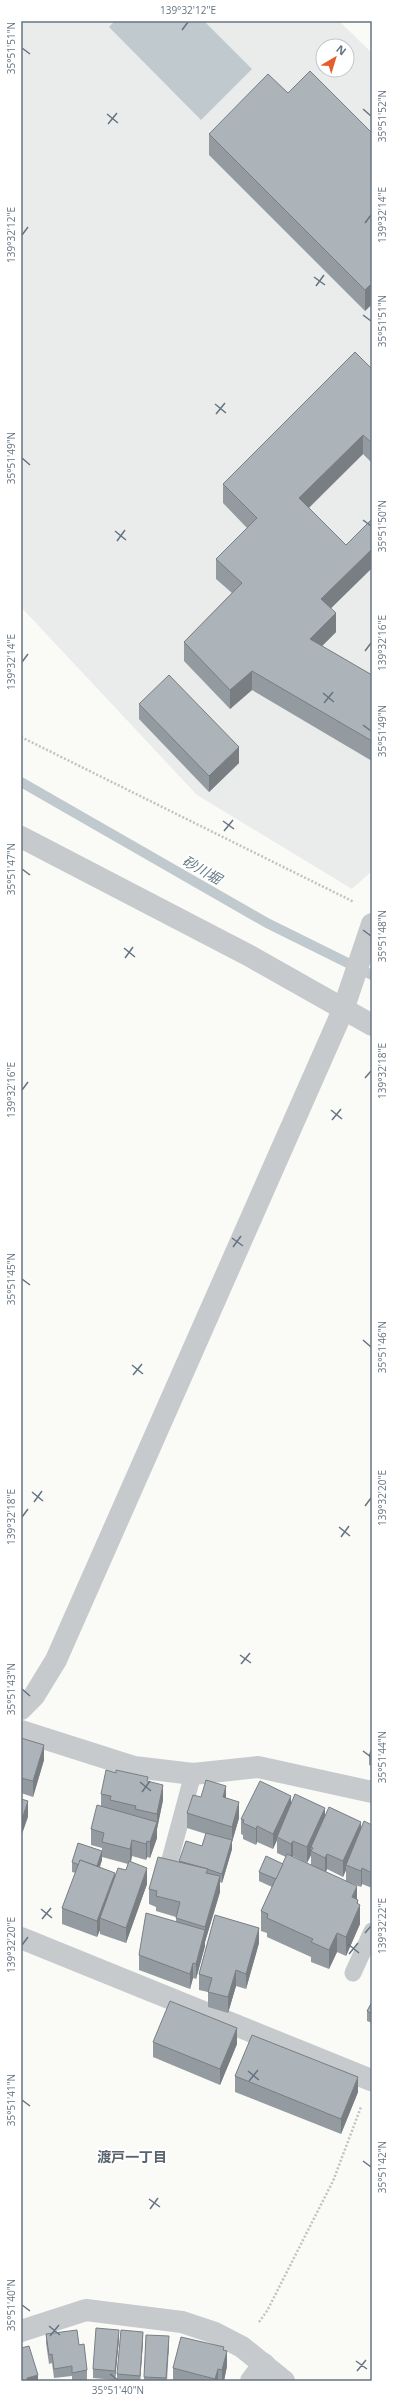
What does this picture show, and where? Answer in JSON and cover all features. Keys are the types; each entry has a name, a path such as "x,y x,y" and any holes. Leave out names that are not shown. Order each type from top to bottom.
{"street":[{"path":"21,837 248,955 372,1025"},
{"path":"21,1710 34,1696 56,1660 343,1010 372,924"},
{"path":"21,1731 134,1767 193,1774 258,1767 372,1792"},
{"path":"21,1938 371,2080"},
{"path":"21,2331 86,2310 182,2322 215,2333 242,2347 284,2381"},
{"path":"251,2381 264,2364"}],"lane":[{"path":"168,1867 193,1774"},
{"path":"353,1973 372,1931"}],"path":[{"path":"21,737 358,904"},
{"path":"242,2347 267,2310 333,2181 371,2080"}],"shaded area":[{"path":"21,21 339,21 372,53 372,871 352,889 197,795 21,607"},
{"path":"115,21 204,21 252,69 201,120 109,27"}],"building":[{"path":"310,71 315,78 317,78 372,133 372,287 370,285 365,290 209,134 268,74 288,93"},
{"path":"355,352 372,369 372,443 363,435 299,498 346,545 372,519 372,549 321,599 336,613 310,639 372,675 372,741 252,671 230,690 184,642 242,583 216,559 257,518 223,484"},
{"path":"169,675 239,747 209,776 139,704"},
{"path":"21,1738 44,1745 33,1781 21,1778"},
{"path":"372,1748 372,1757 369,1756"},
{"path":"106,1770 116,1773 116,1770 148,1777 147,1781 163,1785 157,1814 135,1809 136,1806 110,1800 111,1796 101,1794"},
{"path":"206,1780 226,1786 223,1797 239,1802 232,1827 187,1813 193,1795 201,1797"},
{"path":"260,1781 291,1796 273,1834 257,1826 256,1829 243,1823 244,1820 241,1819"},
{"path":"295,1794 325,1808 307,1847 293,1841 291,1844 277,1837"},
{"path":"21,1799 28,1801 21,1822"},
{"path":"97,1805 157,1822 150,1842 147,1841 146,1844 132,1840 130,1849 102,1842 104,1833 91,1829"},
{"path":"329,1807 361,1822 343,1861 327,1854 325,1858 311,1851 313,1848 311,1847"},
{"path":"364,1821 372,1825 372,1873 362,1868 361,1871 346,1865"},
{"path":"206,1833 232,1840 222,1874 179,1861 186,1841 202,1846"},
{"path":"78,1843 102,1851 97,1866 80,1860 79,1865 72,1862"},
{"path":"287,1854 357,1886 352,1897 358,1900 357,1903 360,1905 346,1937 337,1933 329,1950 311,1942 313,1939 267,1918 268,1914 261,1911"},
{"path":"266,1856 283,1864 276,1879 259,1872"},
{"path":"158,1857 208,1869 206,1873 220,1876 205,1927 176,1918 180,1902 156,1896 157,1891 149,1889"},
{"path":"80,1860 115,1873 97,1921 62,1908"},
{"path":"129,1861 147,1868 126,1928 100,1918 118,1868 126,1870"},
{"path":"146,1913 205,1930 196,1964 193,1963 190,1974 139,1955"},
{"path":"215,1915 259,1928 246,1974 236,1970 228,1997 208,1992 212,1978 199,1974"},
{"path":"170,2001 237,2028 220,2069 153,2042"},
{"path":"372,2002 372,2014 367,2011"},
{"path":"252,2035 358,2077 341,2119 235,2076"},
{"path":"96,2328 119,2330 115,2371 93,2369"},
{"path":"77,2330 79,2345 84,2344 87,2370 72,2373 72,2366 54,2369 52,2354 49,2355 46,2334"},
{"path":"121,2330 143,2332 140,2376 117,2374"},
{"path":"146,2335 169,2336 166,2378 144,2377"},
{"path":"181,2337 224,2347 223,2350 227,2351 222,2370 218,2369 215,2379 173,2368"},
{"path":"29,2346 38,2375 27,2378 28,2381 21,2381 21,2348"}],"waterway":[{"name":"砂川堀","path":"21,782 267,923 372,975"}],"district":[{"name":"渡戸一丁目","path":"132,2157"}]}
